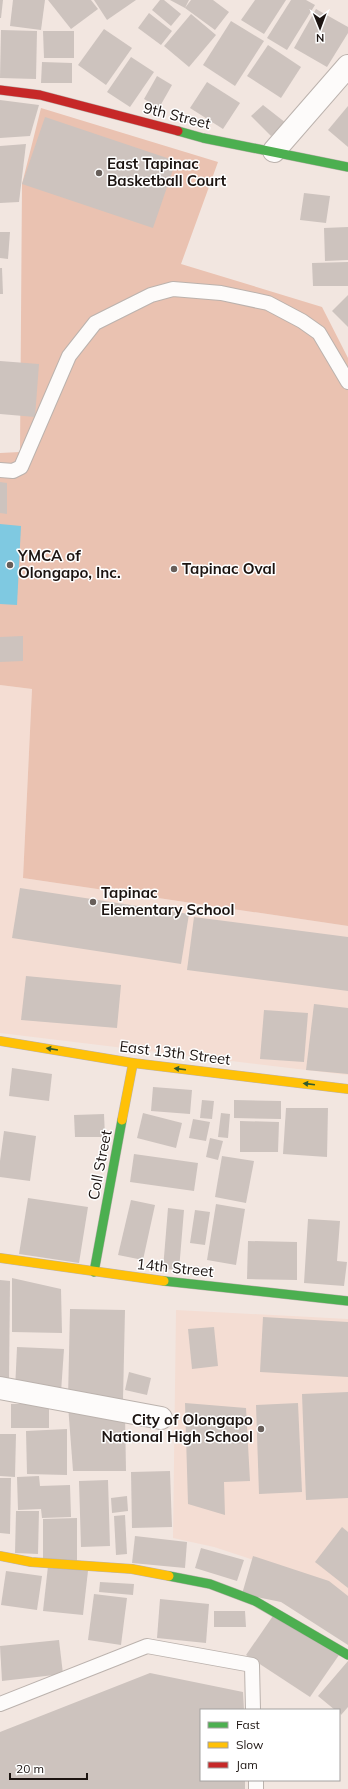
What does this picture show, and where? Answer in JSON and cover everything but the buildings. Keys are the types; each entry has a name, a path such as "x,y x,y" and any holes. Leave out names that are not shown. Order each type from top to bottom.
{"street":[{"path":"274,151 348,66"},
{"name":"9th Street","path":"0,90 40,95 204,138 274,151 348,168"},
{"name":"East 13th Street","path":"0,1041 133,1063 348,1089"},
{"name":"Coll Street","path":"94,1272 133,1063"},
{"name":"14th Street","path":"0,1258 141,1279 348,1301"},
{"path":"0,1388 161,1418"},
{"path":"0,1556 31,1562 132,1569 210,1584 255,1601 348,1655"}],"lane":[{"path":"0,470 13,471 21,467 69,356 95,323 151,295 173,289 221,293 268,303 302,321 319,333 348,382"},
{"path":"0,1704 147,1646 252,1665 253,1709"}],"shaded area":[{"name":"Tapinac Oval","path":"41,108 218,162 181,264 322,307 348,358 348,926 23,878 32,689 0,685 0,453 20,452 22,184"},
{"name":"Tapinac Elementary School","path":"0,685 32,689 23,878 348,926 348,1075 0,1033"},
{"name":"City of Olongapo National High School","path":"176,1310 348,1319 348,1598 328,1584 214,1547 173,1538"}],"water":[{"name":"YMCA of Olongapo, Inc.","path":"0,524 21,526 17,605 0,604"}],"traffic: fast":[{"path":"178,131 203,138 348,167"},
{"path":"94,1272 122,1120"},
{"path":"164,1281 348,1301"},
{"path":"169,1576 210,1584 255,1601 348,1655"}],"traffic: slow":[{"path":"0,1041 133,1063 348,1089"},
{"path":"122,1120 133,1063"},
{"path":"0,1258 164,1281"},
{"path":"0,1556 31,1562 132,1569 169,1576"}],"traffic: jam":[{"path":"0,90 40,95 178,131"}],"place":[{"name":"East Tapinac Basketball Court","path":"99,173"},
{"name":"YMCA of Olongapo, Inc.","path":"10,565"},
{"name":"Tapinac Oval","path":"174,569"},
{"name":"Tapinac Elementary School","path":"93,902"},
{"name":"City of Olongapo National High School","path":"261,1429"}]}
